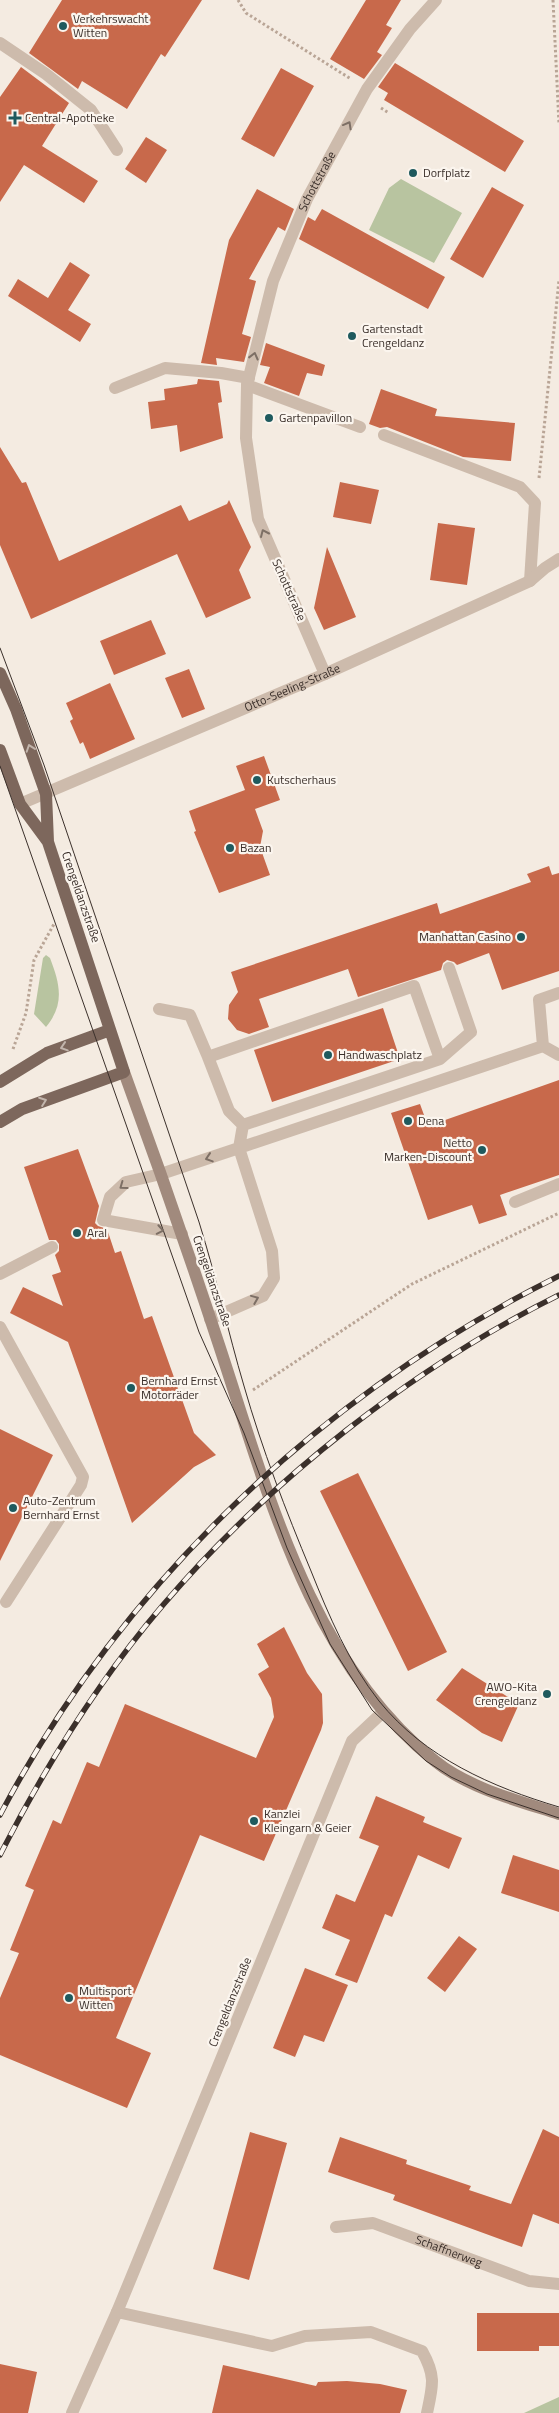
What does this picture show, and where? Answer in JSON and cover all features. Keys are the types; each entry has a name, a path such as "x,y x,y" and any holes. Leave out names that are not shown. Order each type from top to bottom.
{"main road":[{"name":"Crengeldanzstraße","path":"0,673 16,709 46,794 48,842 124,1072 182,1234 282,1530 336,1646 370,1697 402,1733 437,1763 495,1793 559,1814"},
{"name":"Crengeldanzstraße","path":"0,750 20,804 48,842"},
{"path":"1,1082 47,1053 110,1030"},
{"path":"0,1122 22,1109 124,1072"}],"street":[{"name":"Schottstraße","path":"325,674 258,519 246,438 248,382 273,281 307,199 367,89 410,29 436,0"},
{"path":"0,44 46,74 91,110 117,150"},
{"path":"115,388 165,368 221,373 360,427"},
{"path":"384,435 520,487 535,503 530,581"},
{"name":"Otto-Seeling-Straße","path":"20,804 325,674 530,581 559,559"},
{"path":"243,1125 440,1059 471,1032 449,968"},
{"path":"208,1057 414,986 440,1059"},
{"path":"543,1046 539,1000 559,993"},
{"path":"160,1009 190,1016 230,1111 243,1125"},
{"path":"182,1234 103,1220 110,1197 126,1182 161,1174 543,1046 559,1055"},
{"path":"210,1319 263,1296 274,1278 272,1251 239,1148 243,1125"},
{"path":"515,1202 559,1184"},
{"path":"0,1274 52,1247"},
{"path":"0,1327 83,1477 81,1485 6,1602"},
{"name":"Crengeldanzstraße","path":"72,2413 117,2312 352,1742 383,1712"},
{"name":"Schaffnerweg","path":"336,2226 373,2223 529,2281 559,2284"},
{"path":"117,2312 272,2346 306,2336 370,2332 422,2351 431,2368 433,2388 428,2413"}],"path":[{"path":"238,0 246,13 367,89"},
{"path":"553,0 559,124"},
{"path":"382,108 389,113"},
{"path":"535,503 559,280"},
{"path":"1,1082 26,1013 34,960 68,899"},
{"path":"238,1401 412,1284 559,1213"}],"green space":[{"path":"401,179 462,213 434,263 369,230 389,188"},
{"path":"46,955 50,958 53,967 59,994 56,1010 46,1027 34,1014 43,958"},
{"path":"559,2397 559,2413 524,2413"}],"building":[{"path":"62,0 202,0 165,57 161,54 127,109 82,81 78,89 29,53"},
{"path":"366,0 401,0 386,25 392,28 377,52 382,55 364,79 330,59"},
{"path":"395,63 524,141 505,172 384,100 388,93 378,87"},
{"path":"21,67 69,103 42,146 98,181 84,203 24,165 0,202 0,97"},
{"path":"281,68 314,86 274,157 241,139"},
{"path":"146,137 167,150 146,183 125,169"},
{"path":"492,187 524,205 483,278 450,259"},
{"path":"257,189 294,209 285,231 278,227 249,279 256,281 242,334 251,337 244,362 216,358 217,365 201,363 229,240"},
{"path":"322,209 445,277 428,309 299,239 308,217 315,221"},
{"path":"70,262 90,275 68,310 91,324 80,342 8,296 18,279 48,298"},
{"path":"266,343 325,365 322,376 307,373 299,396 264,383 270,367 260,365"},
{"path":"198,379 219,381 222,402 218,403 223,438 180,452 177,425 151,429 148,402 165,400 164,389 197,384"},
{"path":"381,389 437,409 435,416 515,423 511,461 463,457 387,427 380,428 369,424"},
{"path":"0,447 22,483 26,482 59,561 181,505 189,521 227,504 229,500 251,547 239,570 251,598 206,618 177,554 31,619 0,545"},
{"path":"340,482 379,490 371,524 333,517"},
{"path":"438,523 475,528 467,585 430,580"},
{"path":"327,547 356,617 324,630 314,608"},
{"path":"151,620 166,654 114,675 100,641"},
{"path":"189,669 205,709 182,718 165,678"},
{"path":"110,683 135,739 90,759 83,742 80,744 70,721 73,719 66,703"},
{"name":"Bazan","path":"264,756 280,800 255,809 263,831 260,847 270,875 219,893 194,832 196,831 189,811 245,790 236,766"},
{"path":"549,866 552,875 559,873 559,971 502,990 489,953 457,965 447,960 443,963 441,970 358,997 348,969 259,999 269,1027 249,1034 237,1030 228,1019 229,1005 238,992 231,972 437,903 440,914 531,882 527,874"},
{"name":"Handwaschplatz","path":"383,1008 400,1059 272,1102 254,1050"},
{"name":"Netto Marken-Discount","path":"559,1080 559,1175 500,1195 507,1215 479,1224 472,1205 428,1220 391,1113 420,1104 428,1126"},
{"path":"78,1149 99,1206 95,1223 107,1229 115,1253 121,1251 144,1319 152,1316 194,1433 216,1455 194,1467 132,1523 68,1342 10,1313 23,1287 63,1306 52,1275 61,1272 55,1255 59,1251 59,1244 56,1240 49,1240 24,1167"},
{"name":"Auto-Zentrum Bernhard Ernst","path":"0,1429 53,1455 0,1561"},
{"path":"358,1473 447,1652 408,1671 320,1491"},
{"path":"284,1627 307,1673 322,1694 323,1723 321,1730 264,1861 200,1835 116,2038 151,2053 127,2108 0,2055 0,1998 19,1953 10,1950 34,1890 25,1886 53,1820 61,1824 87,1762 99,1767 125,1704 256,1758 274,1717 271,1698 258,1674 269,1667 257,1644"},
{"path":"462,1668 519,1704 502,1742 482,1733 436,1700"},
{"path":"376,1796 425,1817 423,1822 462,1838 449,1869 418,1855 392,1917 385,1914 357,1983 335,1975 350,1940 322,1928 336,1894 355,1902 379,1846 359,1838"},
{"path":"513,1855 559,1870 559,1912 501,1893"},
{"path":"459,1936 477,1949 445,1992 427,1978"},
{"path":"305,1968 348,1985 324,2042 304,2035 295,2057 273,2048"},
{"path":"543,2129 559,2137 559,2224 533,2214 522,2247 393,2200 395,2195 328,2172 340,2137 407,2160 406,2164 471,2186 469,2190 511,2204"},
{"path":"250,2132 287,2143 249,2280 213,2269"},
{"path":"477,2313 559,2313 559,2346 539,2346 539,2351 477,2351"},
{"path":"0,2364 37,2372 28,2413 0,2413"},
{"path":"223,2365 316,2386 318,2382 347,2381 380,2384 407,2390 400,2413 212,2413"}],"tram line":[{"path":"0,648 44,765 199,1222 251,1410 284,1503 340,1639 358,1671 379,1701 417,1739 461,1768 485,1780 559,1807"},
{"path":"0,766 199,1332 244,1433 287,1548 330,1644 372,1710 426,1761 451,1777 487,1794 559,1818"}],"railway":[{"path":"0,1815 50,1730 106,1649 169,1573 237,1502 311,1437 389,1377 472,1323 559,1276"},
{"path":"0,1855 54,1757 116,1664 163,1605 249,1514 346,1430 397,1392 504,1324 559,1295"}],"place":[{"name":"Verkehrswacht Witten","path":"63,26"},
{"name":"Central-Apotheke","path":"15,118"},
{"name":"Dorfplatz","path":"413,173"},
{"name":"Gartenstadt Crengeldanz","path":"352,336"},
{"name":"Gartenpavillon","path":"269,418"},
{"name":"Kutscherhaus","path":"257,780"},
{"name":"Bazan","path":"230,848"},
{"name":"Manhattan Casino","path":"521,937"},
{"name":"Handwaschplatz","path":"328,1055"},
{"name":"Dena","path":"408,1121"},
{"name":"Netto Marken-Discount","path":"482,1150"},
{"name":"Aral","path":"77,1233"},
{"name":"Bernhard Ernst Motorräder","path":"131,1388"},
{"name":"Auto-Zentrum Bernhard Ernst","path":"13,1508"},
{"name":"AWO-Kita Crengeldanz","path":"547,1694"},
{"name":"Kanzlei Kleingarn & Geier","path":"254,1821"},
{"name":"Multisport Witten","path":"69,1998"}]}
